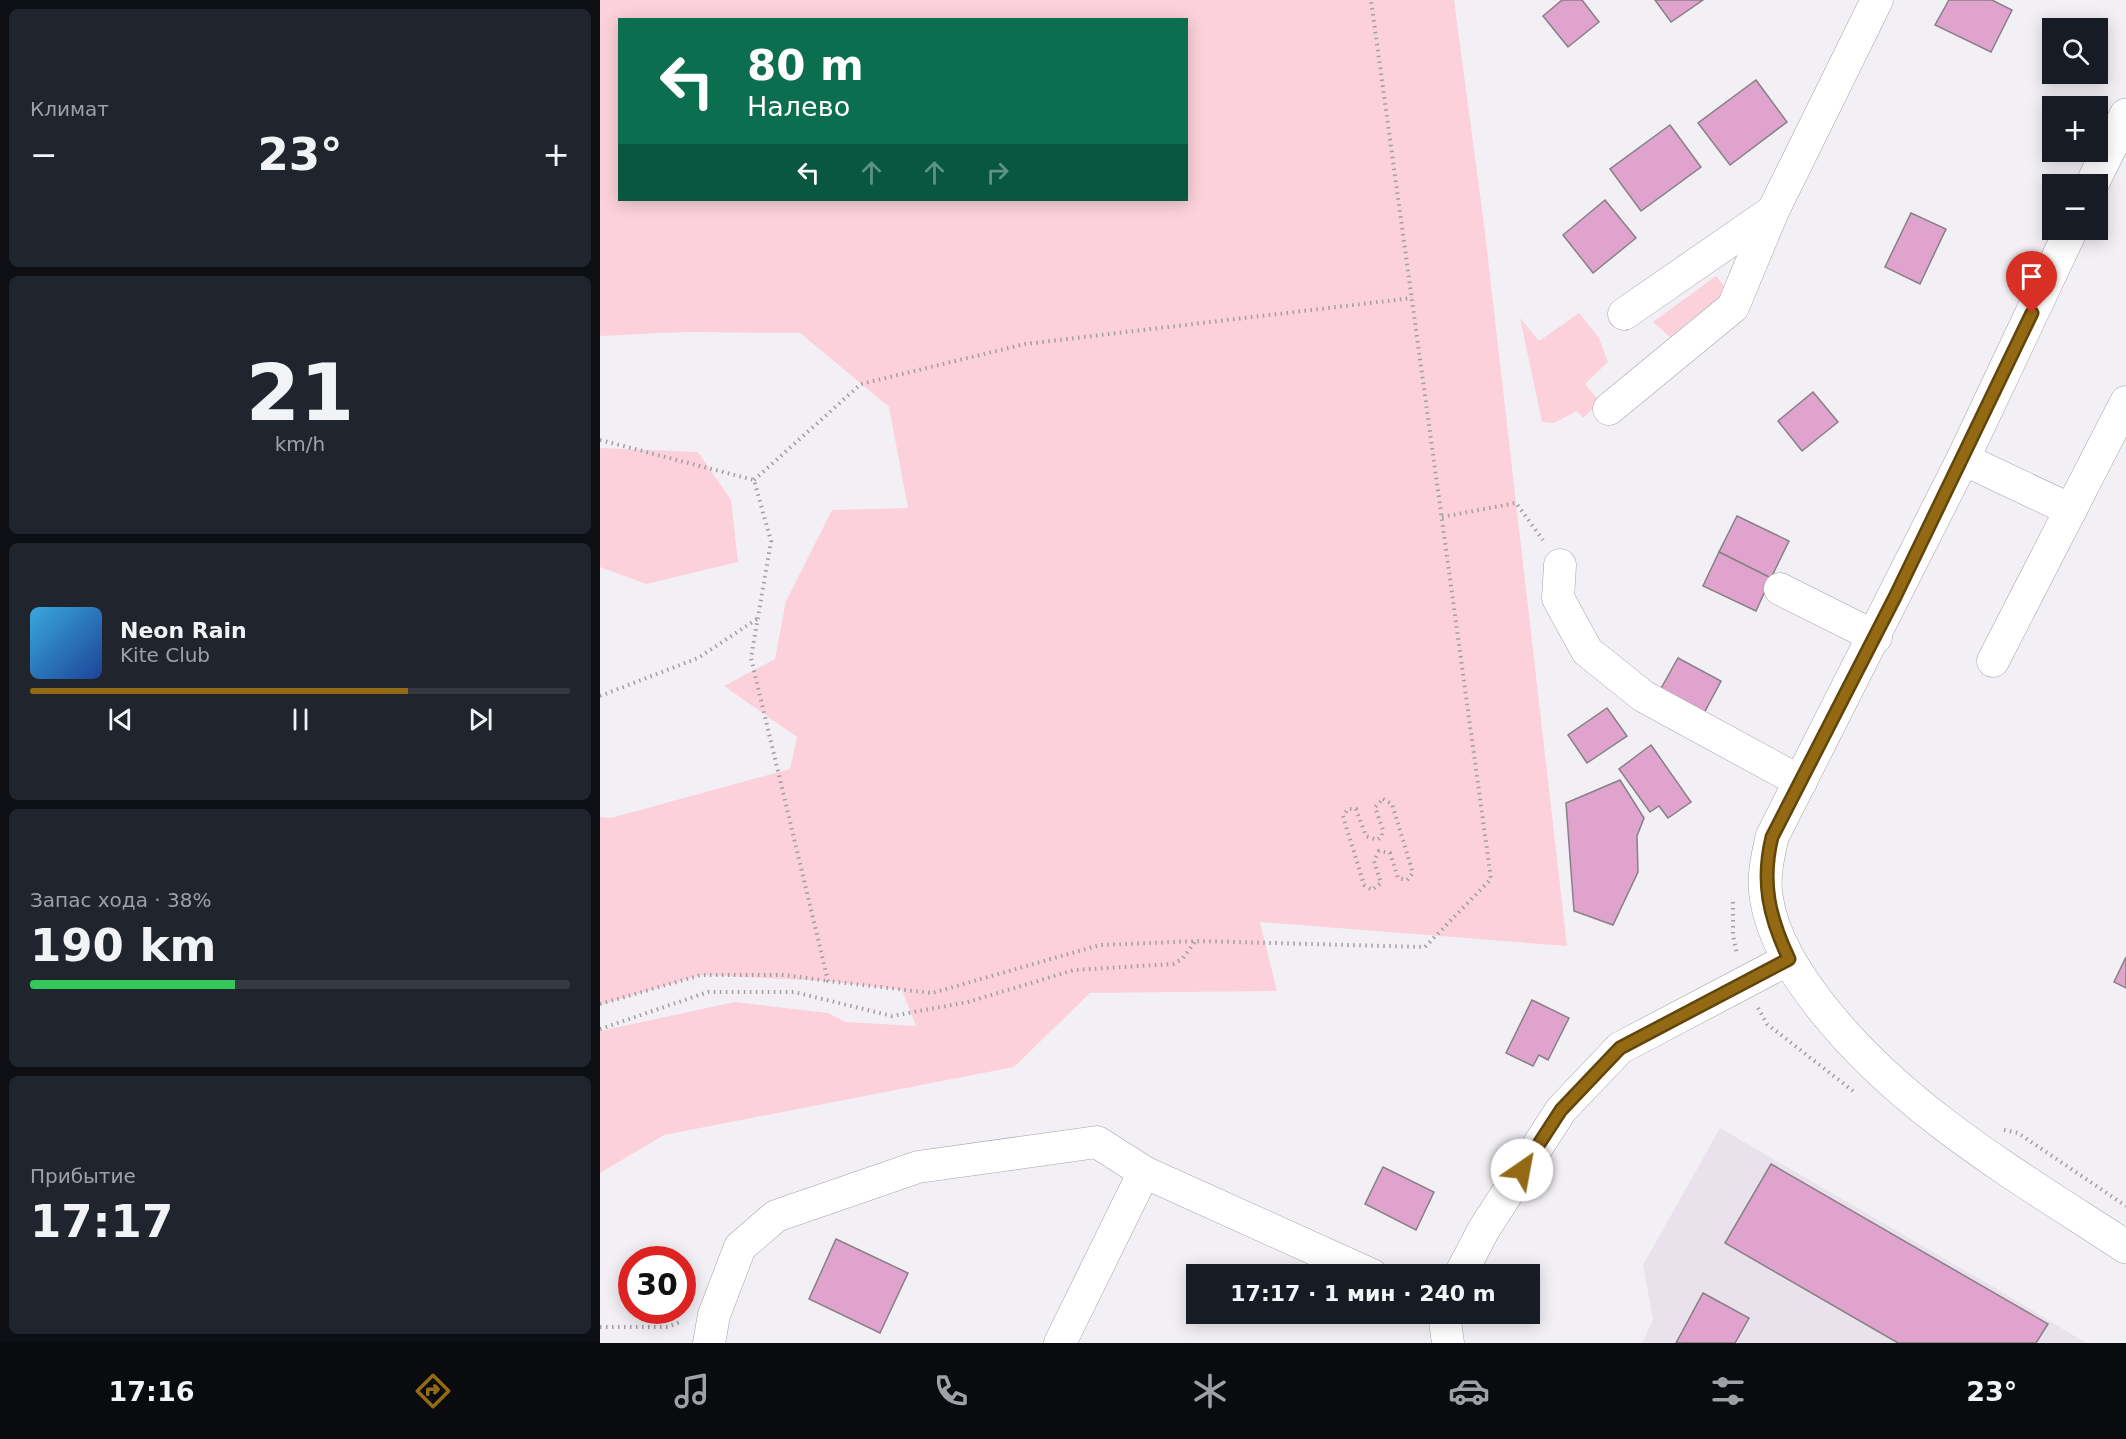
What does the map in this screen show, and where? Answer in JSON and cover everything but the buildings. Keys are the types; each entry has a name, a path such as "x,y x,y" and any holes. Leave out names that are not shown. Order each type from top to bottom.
{"main road":[{"path":"2097,174 2126,115"},
{"path":"2066,240 1876,637 1772,837 1767,860 1766,895 1776,933 1789,959 1839,1030 1906,1096 1971,1145 2126,1247"}],"street":[{"path":"1609,409 1733,307 1773,211 1877,0"},
{"path":"1624,314 1773,211"},
{"path":"1993,661 2126,402"},
{"path":"1963,459 2071,510"},
{"path":"1560,565 1558,598 1587,651 1643,696 1801,782"},
{"path":"1780,588 1876,637"},
{"path":"1466,1264 1484,1229 1561,1110 1620,1048 1789,959"},
{"path":"709,1343 717,1307 740,1247 776,1216 918,1167 1097,1142 1144,1172 1348,1264"},
{"path":"1060,1343 1144,1172"},
{"path":"1445,1324 1448,1343"}],"path":[{"path":"600,1004 701,975 785,975 932,993 1100,945 1196,941 1425,948 1491,879 1371,0"},
{"path":"754,480 861,384 1024,344 1412,298"},
{"path":"600,441 754,480"},
{"path":"754,480 771,541 751,658 828,981"},
{"path":"1442,517 1516,503 1560,565"},
{"path":"600,696 698,658 758,619"},
{"path":"1386,799 1393,807 1412,867 1412,876 1401,880 1396,876 1390,853 1379,851 1374,861 1381,883 1375,889 1366,888 1343,819 1345,810 1356,809 1366,836 1377,840 1383,833 1376,804 1386,799"},
{"path":"1733,890 1733,935 1743,983 1767,1024 1858,1094"},
{"path":"600,1029 708,992 794,992 892,1016 968,1002 1074,970 1173,964 1182,959 1196,941"},
{"path":"1999,1133 2009,1129 2018,1133 2126,1206"},
{"path":"600,1327 668,1327 717,1307"}],"shaded area":[{"path":"600,0 1454,0 1484,224 1567,946 1260,922 1277,991 1090,993 1014,1067 664,1135 600,1173 600,1031 735,1002 828,1013 846,1022 916,1026 902,990 828,981 701,975 600,1005 600,817 611,818 790,769 797,737 724,686 775,659 786,601 832,510 908,508 889,407 800,333 684,332 600,336"},
{"path":"1716,276 1728,291 1670,337 1653,322"},
{"path":"1579,313 1599,338 1608,362 1585,384 1600,402 1583,418 1577,411 1554,423 1542,422 1520,318 1539,341"},
{"path":"600,448 698,452 731,500 738,562 646,584 600,567"},
{"path":"1720,1128 2086,1343 1642,1343 1653,1320 1643,1265"}],"route":[{"path":"1522,1170 1561,1110 1620,1048 1789,959 1776,933 1766,895 1767,860 1772,837 1876,637 2032,313"}]}
